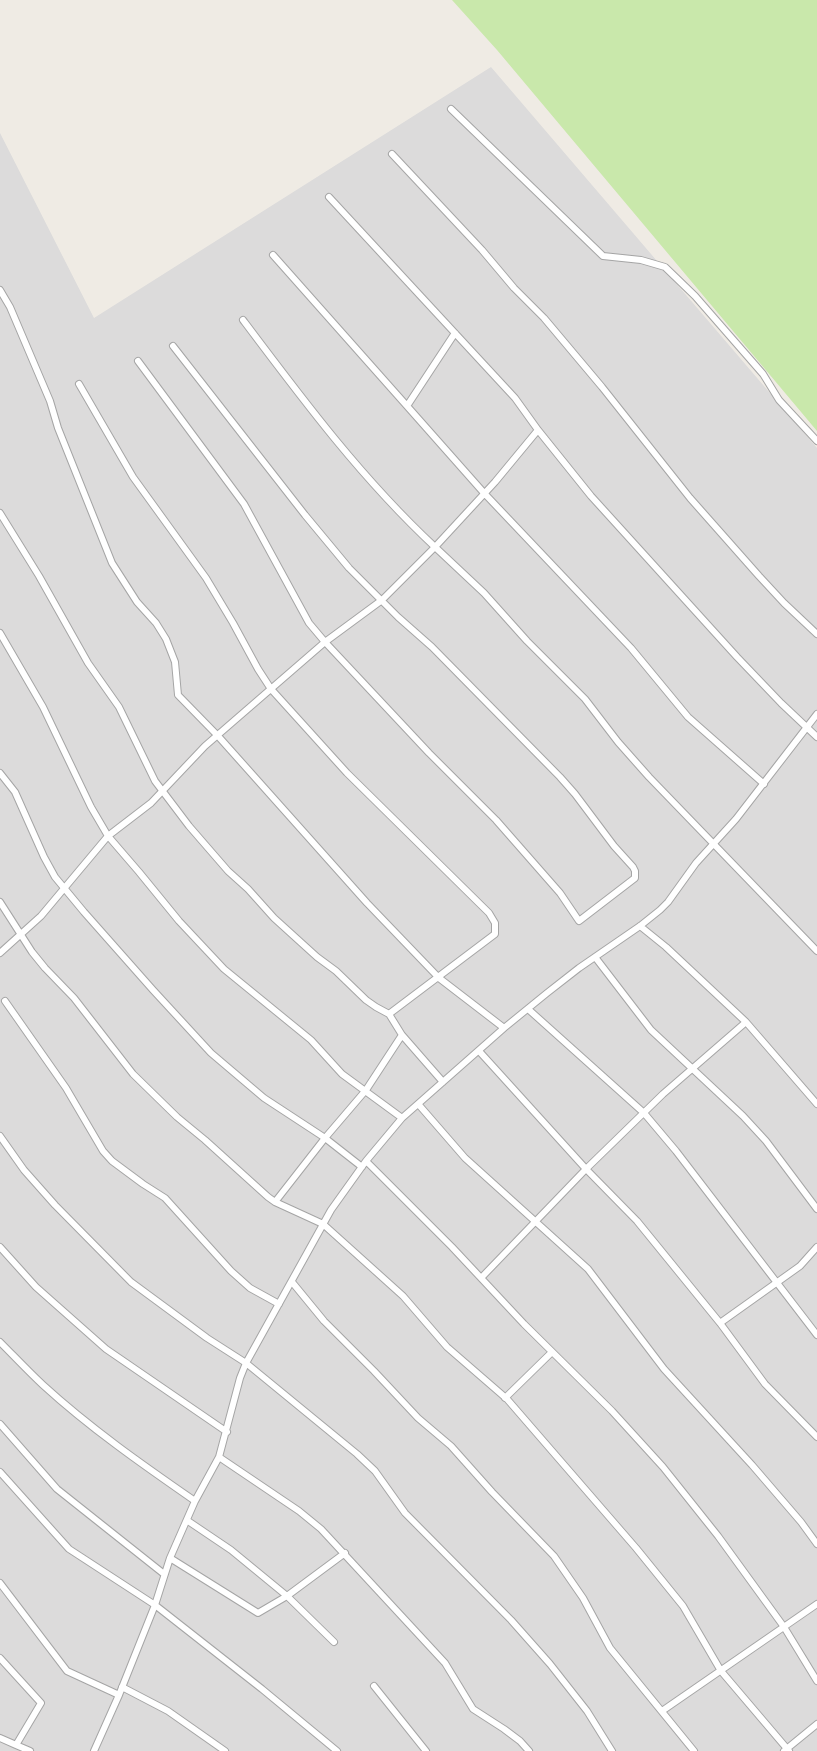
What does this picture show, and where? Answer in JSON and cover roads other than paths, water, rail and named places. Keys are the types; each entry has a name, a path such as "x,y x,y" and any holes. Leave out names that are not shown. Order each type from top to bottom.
{"street":[{"path":"451,109 603,256 641,260 665,267 695,296 763,374 779,400 817,441"},
{"path":"392,154 482,250 514,288 544,318 602,387 690,498 784,603 817,634"},
{"path":"329,197 515,398 538,430 592,496 737,657 807,729 817,737"},
{"path":"273,255 484,493 631,648 688,717 764,784"},
{"path":"0,290 10,306 50,401 58,428 112,563 137,602 156,623 166,639 175,662 176,693 218,736 367,903 439,978 504,1028"},
{"path":"243,320 347,455 396,510 484,593 527,641 586,699 618,742 649,777 740,873 817,951"},
{"path":"407,406 455,333"},
{"path":"138,361 244,504 309,623 429,753 496,820 560,893 579,921 635,878 635,871 560,777 443,658 349,568 305,515 173,346"},
{"path":"78,384 133,477 206,578 271,689 347,773 484,908 495,923 495,934 439,978 389,1014"},
{"path":"0,953 41,916 108,836 151,803 205,746 325,642 382,600 435,547 538,430"},
{"path":"0,513 39,576 88,663 119,707 148,770 207,848 274,918 366,1000 389,1014 402,1035 443,1082"},
{"path":"0,633 43,707 91,807 108,836 179,921 224,969 311,1040 342,1074 366,1090 402,1118"},
{"path":"94,1751 119,1695 155,1605 170,1558 188,1521 195,1501 219,1457 227,1432 240,1378 246,1363 323,1224 364,1164 402,1118 419,1105 504,1028 579,968 640,926 668,902 696,863 736,819 807,729 817,714"},
{"path":"0,773 15,792 44,857 64,888 153,990 211,1053 264,1098 364,1164 482,1278 552,1352 612,1411 662,1467 718,1536 784,1627 817,1681"},
{"path":"0,902 20,935 45,968 74,998 114,1051 147,1089 275,1202 323,1224 403,1296 447,1346 505,1398 636,1548 683,1606 721,1671 787,1750 817,1724"},
{"path":"640,926 666,947 746,1022 817,1104"},
{"path":"594,957 651,1030 743,1116 766,1141 817,1209"},
{"path":"5,1001 66,1088 103,1151 112,1161 165,1198 231,1271 250,1288 279,1304"},
{"path":"528,1009 644,1113 676,1151 817,1335"},
{"path":"482,1278 586,1169 692,1067 746,1022"},
{"path":"275,1202 325,1138 366,1090 402,1035"},
{"path":"479,1051 586,1169 637,1221 720,1323 765,1384 817,1437"},
{"path":"419,1105 465,1158 535,1223 588,1269 664,1369 752,1464 801,1522 817,1544"},
{"path":"0,1136 24,1170 54,1205 131,1282 207,1338 246,1363 357,1454 375,1471 405,1513 511,1620 550,1664 588,1711 612,1751"},
{"path":"0,1247 36,1287 106,1349 227,1432"},
{"path":"720,1323 800,1266 817,1247"},
{"path":"292,1282 324,1321 418,1418 451,1446 492,1492 554,1556 584,1598 610,1648 694,1751"},
{"path":"0,1342 42,1384 91,1426 133,1458 195,1501"},
{"path":"505,1398 552,1352"},
{"path":"0,1424 57,1489 164,1574"},
{"path":"219,1457 299,1511 321,1529 346,1553 446,1663 473,1709 504,1729 520,1741 529,1751"},
{"path":"0,1472 69,1549 155,1605 262,1689 337,1751"},
{"path":"188,1521 231,1550 287,1596 334,1642"},
{"path":"170,1558 258,1613 287,1596 346,1553"},
{"path":"0,1583 67,1671 119,1695"},
{"path":"662,1711 817,1604"},
{"path":"0,1658 41,1703 16,1745"},
{"path":"374,1686 426,1751"},
{"path":"122,1687 168,1712 225,1751"},
{"path":"0,1738 30,1751"}]}
